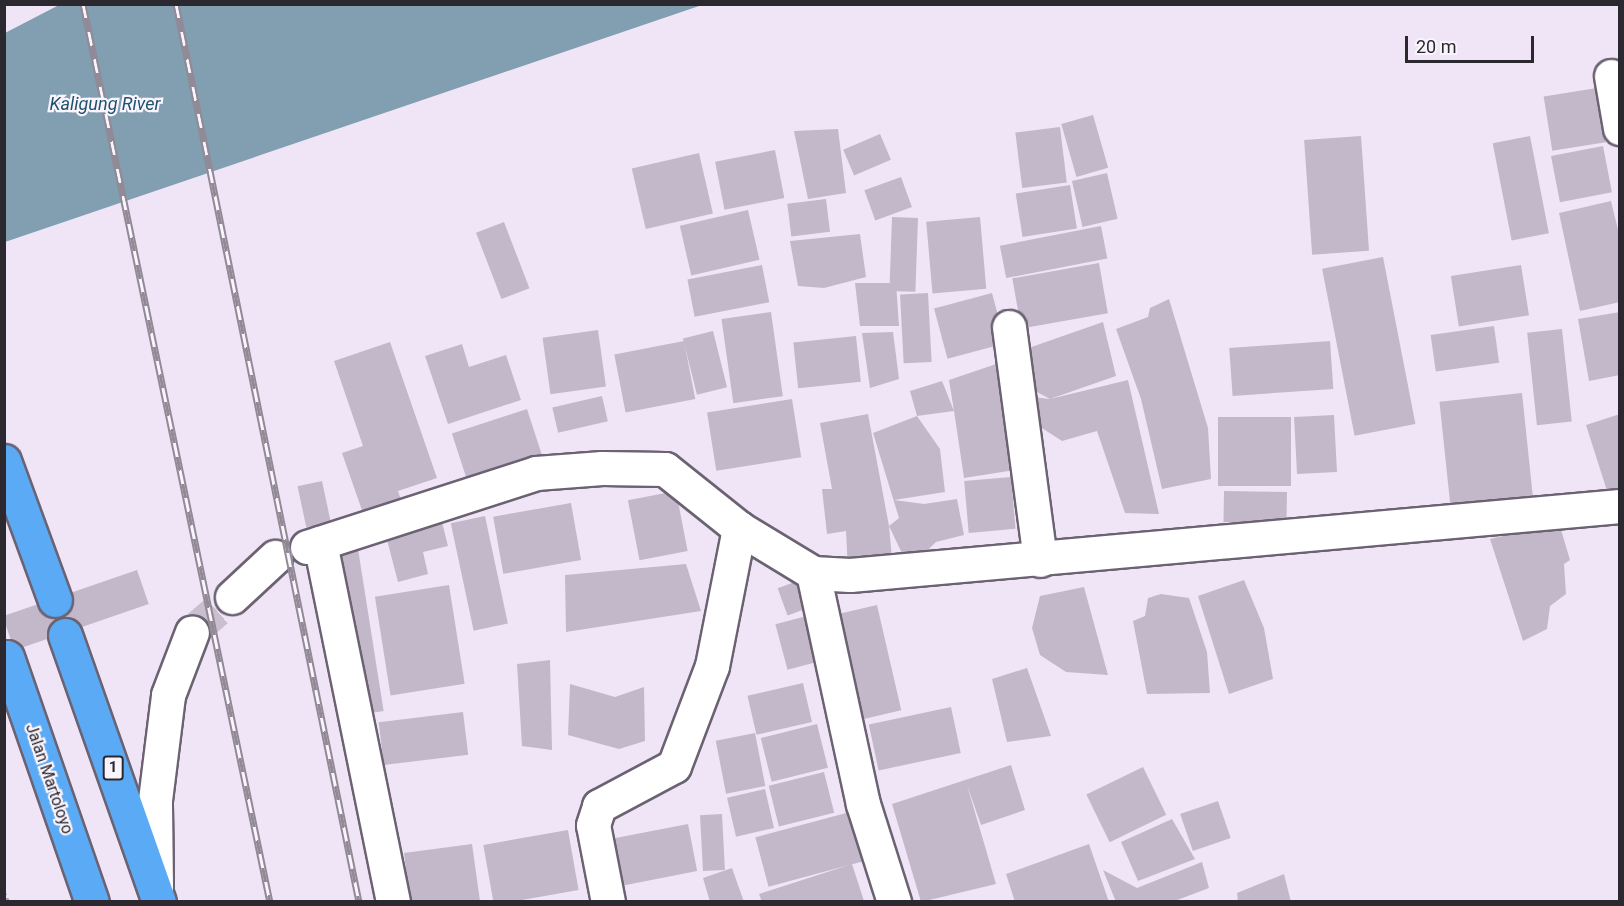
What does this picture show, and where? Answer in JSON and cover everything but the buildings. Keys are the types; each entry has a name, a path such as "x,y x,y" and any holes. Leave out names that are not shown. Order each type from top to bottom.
{"highway":[{"path":"4,461 55,600"},
{"name":"1","path":"65,634 157,895"},
{"name":"Jalan Martoloyo","path":"7,657 92,902"}],"street":[{"path":"1611,76 1620,128"},
{"path":"1009,327 1040,560"},
{"path":"393,902 314,545 536,473 602,468 665,469 739,528 813,573 895,573 1620,506"},
{"path":"608,902 593,825 599,806 674,766 712,666 739,528"},
{"path":"232,597 274,557"},
{"path":"813,573 863,804 894,902"},
{"path":"157,895 154,800 168,695 192,632"}],"path":[{"path":"4,893 8,902"}],"water":[{"name":"Kaligung River","path":"59,5 702,5 5,242 5,33"}],"tunnel":[{"path":"192,632 232,597"}],"railway":[{"path":"83,4 270,902"},
{"path":"176,4 359,902"}]}
